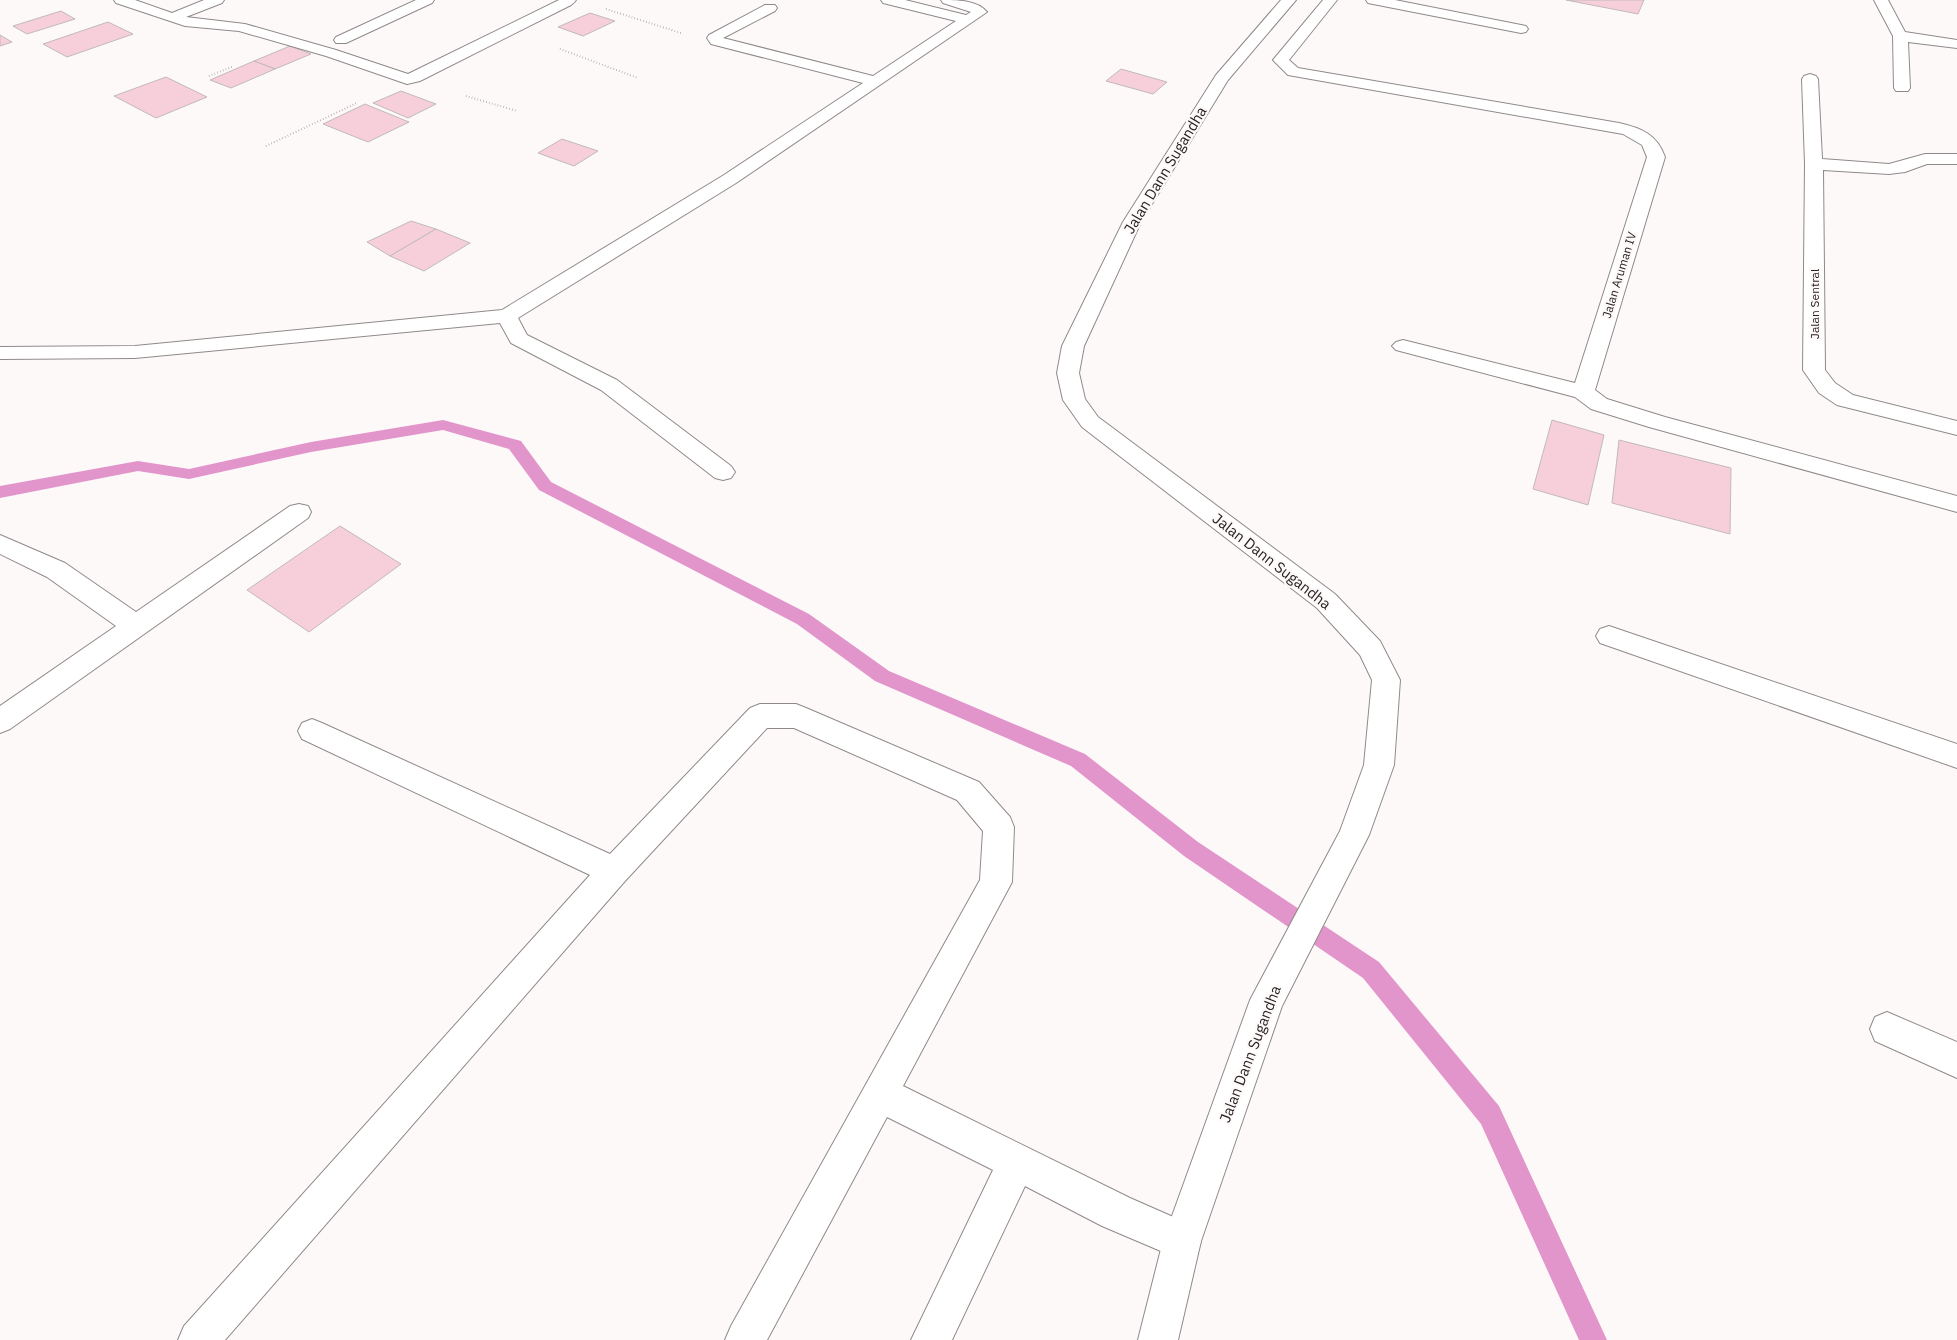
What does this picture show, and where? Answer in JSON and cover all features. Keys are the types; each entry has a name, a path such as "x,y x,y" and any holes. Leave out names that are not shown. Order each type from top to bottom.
{"street":[{"path":"121,0 172,18 193,23 240,26 331,53 408,79 414,78 568,1"},
{"path":"172,18 217,0"},
{"path":"342,40 427,0"},
{"path":"888,0 968,20"},
{"path":"0,353 135,352 507,316 730,179 978,15 979,10 974,6 948,0"},
{"name":"Jalan Dann Sugandha","path":"1158,1340 1182,1241 1267,1000 1354,835 1379,765 1386,680 1370,648 1326,601 1090,422 1074,400 1068,373 1074,346 1132,222 1222,78 1290,0"},
{"name":"Jalan Aruman IV","path":"1330,0 1281,60 1293,72 1602,125 1641,134 1654,146 1656,157 1583,392"},
{"path":"1373,0 1521,29"},
{"path":"1881,0 1900,36 1902,88"},
{"path":"770,8 714,38 716,41 876,82"},
{"path":"1900,36 1957,44"},
{"name":"Jalan Sentral","path":"1810,79 1814,164 1814,370 1827,388 1846,400 1957,428"},
{"path":"1814,164 1889,169 1899,168 1925,159 1957,159"},
{"path":"507,316 518,339 610,385 723,472"},
{"path":"1403,346 1583,392 1599,404 1657,422 1957,504"},
{"path":"0,721 299,512"},
{"path":"0,544 56,570 135,625"},
{"path":"1609,636 1957,756"},
{"path":"198,1340 614,871 760,716 796,716 968,791 999,827 996,882 745,1340"},
{"path":"312,731 614,871"},
{"path":"1887,1029 1957,1060"},
{"path":"880,1094 1116,1212 1182,1241"},
{"path":"930,1340 1017,1162"}],"path":[{"path":"606,9 686,35"},
{"path":"508,31 579,55 599,66 638,78"},
{"path":"266,146 408,79"}],"building":[{"path":"1566,0 1644,0 1638,14"},
{"path":"61,11 75,19 27,34 13,26"},
{"path":"590,13 615,21 583,36 558,27"},
{"path":"108,22 133,34 67,57 43,44"},
{"path":"0,35 12,42 0,46"},
{"path":"290,46 311,54 275,69 254,61"},
{"path":"254,61 275,69 231,88 210,80"},
{"path":"1121,69 1167,82 1153,94 1106,81"},
{"path":"166,77 207,97 156,118 114,96"},
{"path":"401,91 436,104 408,118 373,103"},
{"path":"365,104 409,122 368,142 323,124"},
{"path":"562,139 598,151 574,166 538,153"},
{"path":"411,221 436,229 390,256 367,242"},
{"path":"436,229 470,243 424,271 390,256"},
{"path":"1552,420 1604,435 1588,505 1533,489"},
{"path":"1619,440 1731,468 1730,534 1612,503"},
{"path":"340,526 401,564 309,632 247,590"}],"waterway":[{"path":"0,492 138,466 189,474 311,447 443,425 515,445 545,486 803,619 882,676 1078,760 1191,849 1371,970 1490,1115 1593,1340"}]}
